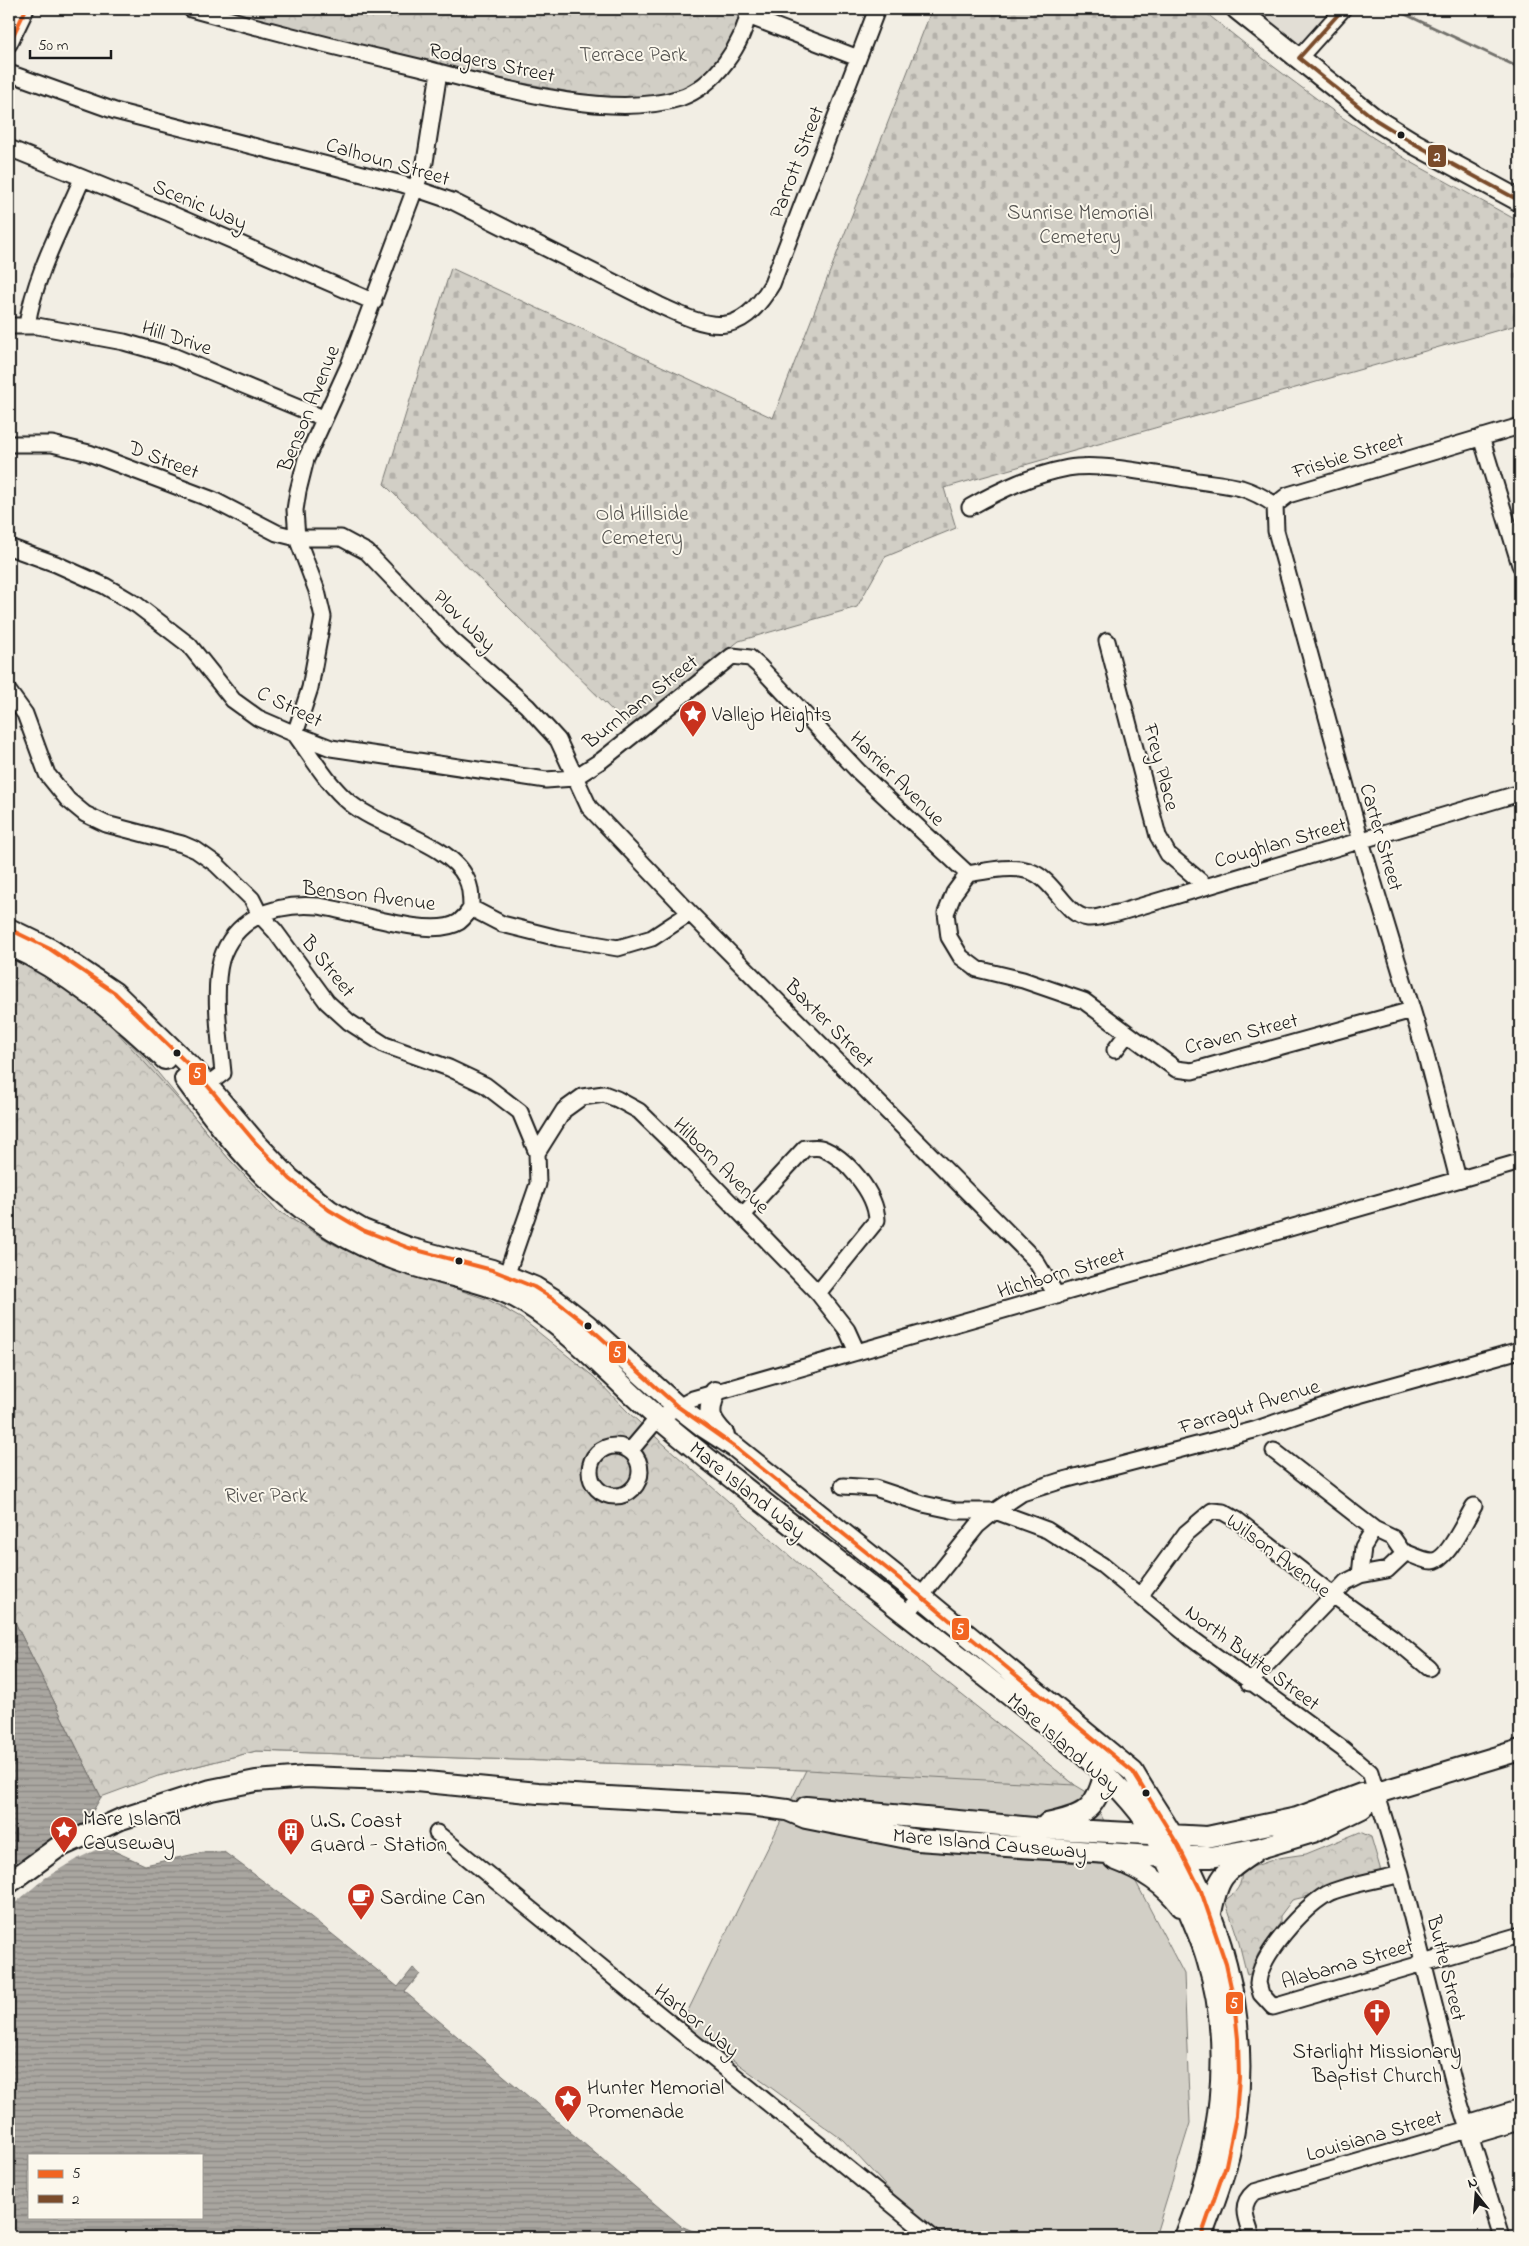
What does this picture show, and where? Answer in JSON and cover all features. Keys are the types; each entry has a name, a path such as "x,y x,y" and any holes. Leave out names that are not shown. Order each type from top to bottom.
{"main road":[{"path":"1237,9 1376,120 1414,144 1520,201"},
{"path":"9,929 50,950 115,993 170,1044 201,1089"},
{"path":"9,945 40,961 102,1004 138,1033 186,1079 201,1089 290,1179 330,1210 363,1230 409,1248 463,1262 504,1283 534,1310 571,1336 658,1418"},
{"path":"504,1283 534,1287 561,1305 587,1325 677,1406"},
{"path":"715,1392 710,1411 711,1422 736,1447"},
{"name":"Mare Island Way","path":"677,1406 704,1427 736,1447 1133,1772 1176,1857 1211,1914 1224,1951 1234,1998 1237,2029 1238,2090 1228,2155 1201,2237"},
{"name":"Mare Island Way","path":"658,1418 727,1475 1067,1741 1164,1835"},
{"name":"Mare Island Causeway","path":"787,1810 808,1806 923,1819 1033,1828 1206,1837 1297,1818 1361,1794 1377,1793 1520,1750"},
{"path":"1033,1828 1066,1820 1088,1808 1099,1797 1104,1776"},
{"name":"Mare Island Causeway","path":"9,1883 57,1848 124,1824 213,1800 280,1789 332,1788 473,1795 538,1793 734,1804 787,1810 806,1818 917,1840 1096,1853 1210,1857 1260,1848"},
{"path":"1211,1914 1217,1884 1222,1876 1260,1848 1320,1829 1362,1808 1377,1793"},
{"name":"Mare Island Causeway","path":"9,1896 63,1857 124,1824"},
{"path":"1096,1853 1131,1866 1151,1877 1180,1904 1195,1926"},
{"name":"Mare Island Way","path":"1176,1857 1195,1926 1207,1956 1214,1985 1222,2066 1216,2128 1208,2171 1185,2237"}],"street":[{"path":"9,44 26,9"},
{"name":"Rodgers Street","path":"191,9 276,33 546,97 587,102 636,104 660,102 680,97 698,89 711,79 732,52 749,13"},
{"name":"Parrott Street","path":"739,320 759,306 772,284 877,9"},
{"path":"1299,58 1343,9"},
{"path":"749,13 858,58"},
{"name":"Benson Avenue","path":"201,1089 223,1074 218,977 227,945 243,924 260,915 284,907 318,906 428,928 458,923 471,908 470,888 466,876 449,857 418,840 370,818 348,802 295,734 310,688 322,617 317,591 297,538 295,510 298,491 306,460 323,418 349,365 425,162 431,135 438,72"},
{"name":"Calhoun Street","path":"9,73 115,111 415,188 452,201 692,320 716,326 739,320"},
{"name":"Scenic Way","path":"9,148 169,213 374,302"},
{"path":"27,325 36,286 82,179"},
{"name":"Hill Drive","path":"9,326 27,325 124,342 173,356 323,418"},
{"name":"Frisbie Street","path":"970,507 1012,484 1043,474 1071,468 1130,470 1240,488 1265,498 1276,505 1288,495 1520,426"},
{"path":"1481,437 1520,565"},
{"name":"D Street","path":"9,444 52,444 89,453 213,500 277,533 297,538"},
{"name":"Carter Street","path":"1276,505 1276,530 1361,841 1412,1010 1458,1179"},
{"name":"Plov Way","path":"297,538 341,538 367,552 450,638 527,706 552,733 558,740 574,778"},
{"name":"C Street","path":"9,547 56,564 97,582 137,605 189,644 233,700 258,718 295,734 331,748 546,780 574,778"},
{"name":"Frey Place","path":"1107,642 1158,836 1168,854 1206,886"},
{"name":"Burnham Street","path":"574,778 602,760 732,656"},
{"name":"Harrier Avenue","path":"732,656 750,658 759,666 859,772 968,874"},
{"name":"B Street","path":"9,692 25,714 47,774 68,800 85,814 106,824 182,844 196,850 216,864 252,899 260,915 275,931 327,1002 349,1022 385,1045 449,1068 485,1085 520,1112 537,1153 538,1184 504,1283"},
{"name":"Baxter Street","path":"574,778 589,807 690,913 1035,1260 1057,1296"},
{"name":"Coughlan Street","path":"968,874 1028,870 1042,876 1056,890 1067,906 1079,916 1089,918 1118,913 1520,793"},
{"name":"Craven Street","path":"968,874 954,893 946,913 949,937 961,957 977,969 1014,978 1084,1001 1176,1069 1192,1071 1412,1010"},
{"path":"471,908 502,924 558,938 618,948 652,938 690,913"},
{"path":"1115,1050 1127,1034"},
{"name":"Hilborn Avenue","path":"537,1153 564,1110 582,1097 604,1094 638,1111 743,1215 818,1293 848,1330 858,1352"},
{"path":"743,1215 805,1148 819,1147 834,1154 866,1187 876,1209 877,1220 818,1293"},
{"name":"Hichborn Street","path":"630,1450 658,1418 677,1406 715,1392 1057,1296 1520,1162"},
{"name":"Farragut Avenue","path":"906,1614 977,1526 1022,1493 1060,1481 1254,1430 1344,1398 1520,1350"},
{"path":"1274,1451 1374,1529 1393,1538 1402,1550 1431,1561 1441,1559 1449,1551 1474,1506"},
{"path":"843,1486 875,1488 924,1504 956,1511 995,1511 1047,1530 1102,1565 1140,1596"},
{"name":"Wilson Avenue","path":"1140,1596 1186,1533 1212,1511 1223,1512 1334,1596 1392,1637 1429,1668"},
{"path":"1360,1575 1362,1547 1374,1529"},
{"path":"1250,1683 1346,1582 1360,1575 1387,1570 1402,1555 1402,1550"},
{"name":"North Butte Street","path":"1140,1596 1250,1683 1343,1749"},
{"name":"Butte Street","path":"1343,1749 1370,1772 1377,1793 1425,1962 1444,2047 1502,2237"},
{"name":"Harbor Way","path":"437,1833 932,2237"},
{"name":"Alabama Street","path":"1401,1874 1328,1893 1305,1910 1265,1960 1260,1971 1258,1983 1261,1994 1273,2007 1520,1935"},
{"name":"Louisiana Street","path":"1252,2237 1244,2209 1245,2202 1250,2196 1268,2187 1468,2130 1474,2122 1520,2108"},
{"name":"Louisiana Street","path":"1468,2130 1478,2134 1520,2122"}],"shaded area":[{"path":"1242,9 1337,9 1295,52"},
{"path":"9,1610 101,1797 86,1823 114,1851 145,1865 204,1852 224,1852 301,1909 398,1987 413,1968 420,1974 405,1992 681,2226 707,2237 9,2237"}],"green space":[{"name":"Terrace Park","path":"211,9 739,9 735,35 722,58 703,77 680,92 668,96 655,99 623,100 488,76 369,49"},
{"name":"Sunrise Memorial Cemetery","path":"932,9 1201,9 1340,116 1409,161 1520,222 1520,324 944,488 956,528 885,557 857,607 739,641 629,727 384,484 451,268 773,418"},
{"name":"River Park","path":"9,953 87,999 195,1118 228,1158 278,1211 335,1245 385,1268 439,1283 489,1300 522,1319 594,1377 630,1414 810,1574 1075,1785 807,1770 256,1751 158,1776 101,1797 9,1610"},
{"name":"River Park","path":"83,1013 117,1031 149,1062 228,1158 278,1211 335,1245 385,1268 439,1283 502,1306 594,1377 607,1392 619,1425 1075,1785 1090,1794 1184,1974 1190,2123 1155,2237 933,2237 843,2140 682,2023 806,1770 256,1751 158,1776"},
{"path":"1360,1832 1371,1837 1383,1878 1292,1900 1280,1916 1280,1923 1258,1954 1250,1974 1247,1975 1225,1900 1238,1888 1241,1880 1241,1871 1278,1858 1306,1854"}],"pier":[{"name":"Mare Island Causeway","path":"89,1823 110,1843 75,1860 45,1878 9,1908 9,1879"}],"waterway":[{"path":"1394,9 1520,68"}],"transit line":[{"name":"5","path":"9,44 26,9"},
{"name":"2","path":"1299,58 1343,9"},
{"name":"2","path":"1299,58 1376,120 1415,144 1520,201"},
{"name":"5","path":"9,929 50,949 115,993 196,1072 255,1142 290,1179 329,1210 363,1230 409,1248 492,1270 534,1287 555,1300 587,1325 677,1406 735,1447 906,1584 1133,1772 1178,1845 1201,1891 1226,1964 1234,2001 1238,2039 1239,2078 1236,2116 1226,2165 1201,2237"}],"place":[{"name":"Vallejo Heights","path":"693,738"},
{"name":"Mare Island Causeway","path":"64,1854"},
{"name":"U.S. Coast Guard - Station","path":"291,1856"},
{"name":"Sardine Can","path":"361,1921"},
{"name":"Starlight Missionary Baptist Church","path":"1377,2037"},
{"name":"Hunter Memorial Promenade","path":"568,2123"}],"park label":[{"name":"Old Hillside Cemetery","path":"642,525"}]}
